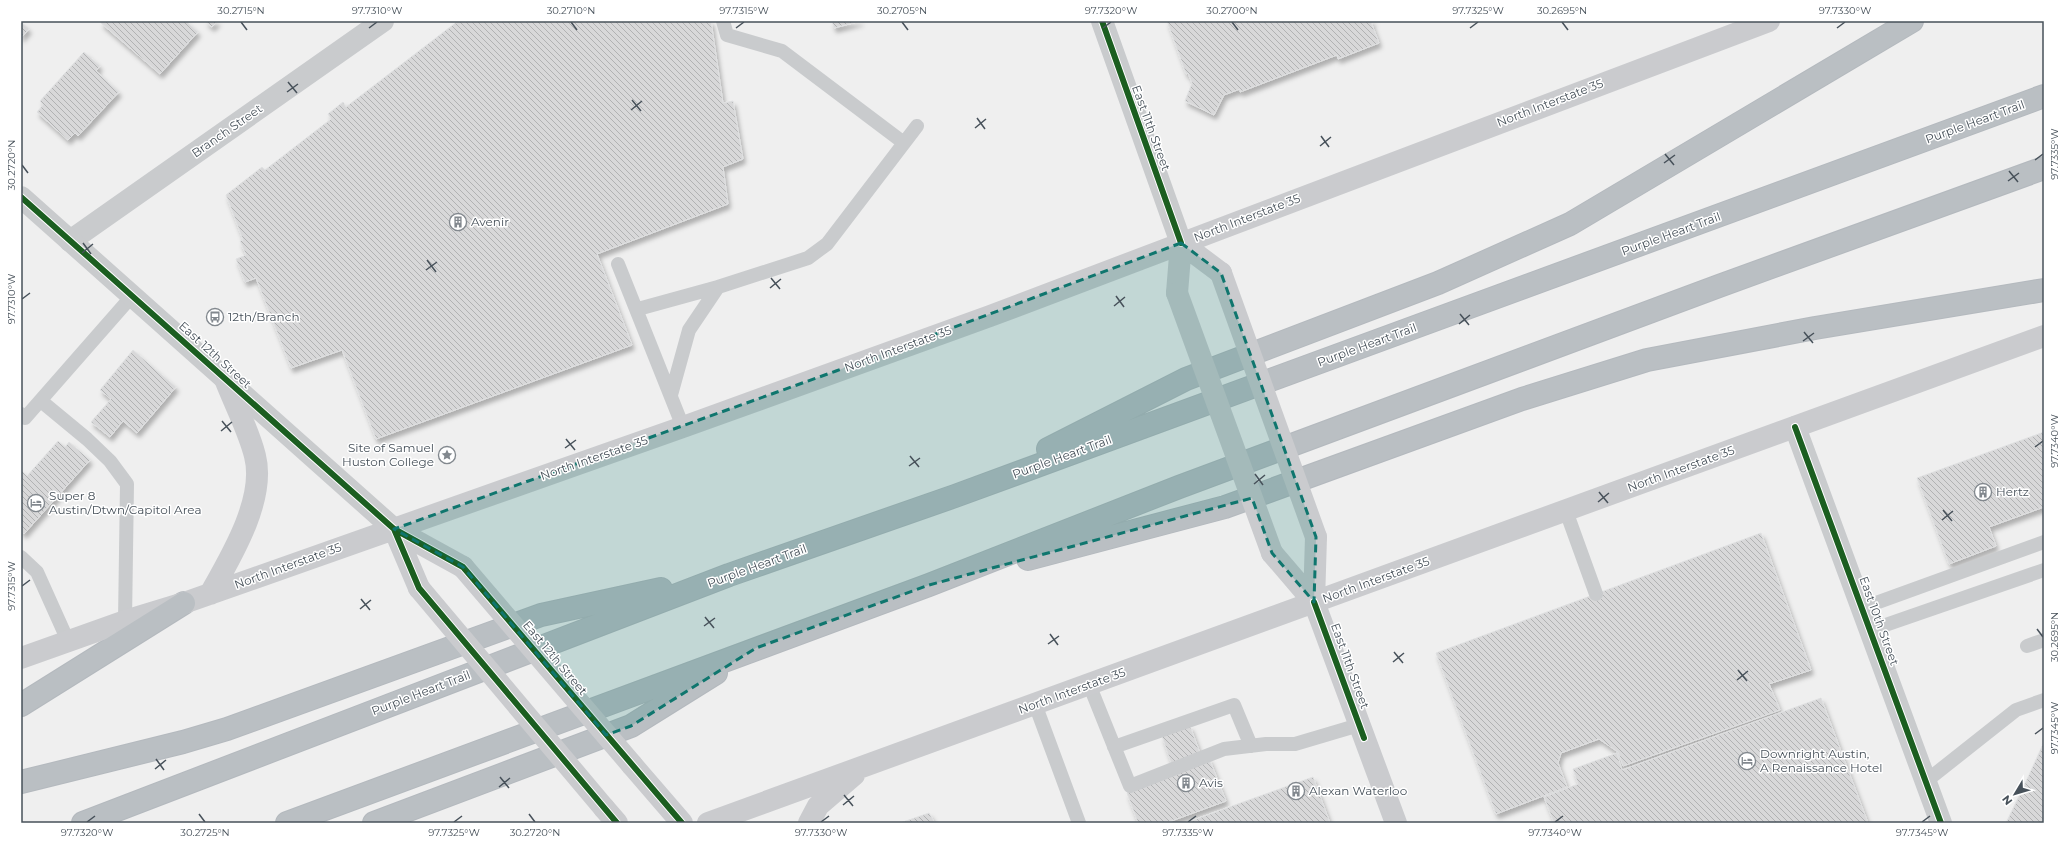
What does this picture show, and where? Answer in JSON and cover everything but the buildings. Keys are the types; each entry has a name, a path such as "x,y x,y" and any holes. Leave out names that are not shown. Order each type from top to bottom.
{"highway":[{"path":"955,496 1186,380 1438,284 1570,224 1912,21"},
{"name":"Purple Heart Trail","path":"83,823 729,575 955,496 2044,96"},
{"path":"287,823 929,585 1179,487 1719,286 2044,168"},
{"path":"929,585 1225,507 1522,399 1647,360 1816,328 2044,290"},
{"path":"21,782 183,742 234,727 541,615 729,575"},
{"path":"21,705 184,603"},
{"path":"374,823 631,726 756,648"}],"main road":[{"name":"North Interstate 35","path":"21,658 125,621 210,594 683,427 990,316 1181,242 1769,21"},
{"name":"East 11th Street","path":"1181,242 1221,273 1316,537 1314,602"},
{"name":"East 11th Street","path":"1181,242 1177,293 1272,553 1314,602 1396,823"},
{"name":"North Interstate 35","path":"708,823 1795,427 2042,342"},
{"path":"210,594 233,553 249,513 257,486 255,457 225,379"},
{"name":"East 12th Street","path":"394,529 463,567 682,823"},
{"name":"East 12th Street","path":"394,529 419,588 610,815"},
{"path":"808,823 818,806 862,767"}],"street":[{"name":"East 11th Street","path":"1102,21 1181,242"},
{"name":"Branch Street","path":"70,241 380,22"},
{"name":"East 12th Street","path":"21,197 394,529"},
{"name":"East 10th Street","path":"1795,427 1941,823"}],"lane":[{"path":"723,21 727,34 782,51 904,143"},
{"path":"638,310 718,287 808,258 827,244 917,126"},
{"path":"618,264 638,310 683,427"},
{"path":"671,395 689,330 718,287"},
{"path":"21,414 25,418 41,401 132,296"},
{"path":"41,401 99,450 110,461 127,484 125,621"},
{"path":"1566,511 1596,594"},
{"path":"1862,608 2044,542"},
{"path":"21,557 37,572 68,641"},
{"path":"1871,630 2044,570"},
{"path":"2026,646 2044,640"},
{"path":"1089,684 1130,786 1224,749 1295,744 1359,725"},
{"path":"1925,782 2016,710 2044,700"},
{"path":"1035,704 1079,823"},
{"path":"1114,747 1234,705 1251,746"}],"highlighted area":[{"path":"1181,243 1221,273 1316,537 1314,602 1272,553 1252,498 929,585 756,648 631,726 606,735 463,567 394,529 836,371"}],"cycle path":[{"path":"1102,21 1181,243"},
{"path":"21,197 394,529 463,567 682,823"},
{"path":"1795,427 1941,823"},
{"path":"394,529 419,588 617,823"},
{"path":"1314,602 1364,738"}],"place":[{"name":"Avenir","path":"458,222"},
{"name":"12th/Branch","path":"215,317"},
{"name":"Site of Samuel Huston College","path":"447,455"},
{"name":"Hertz","path":"1983,492"},
{"name":"Super 8 Austin/Dtwn/Capitol Area","path":"36,503"},
{"name":"Downright Austin, A Renaissance Hotel","path":"1747,761"},
{"name":"Avis","path":"1186,783"},
{"name":"Alexan Waterloo","path":"1296,791"}]}
